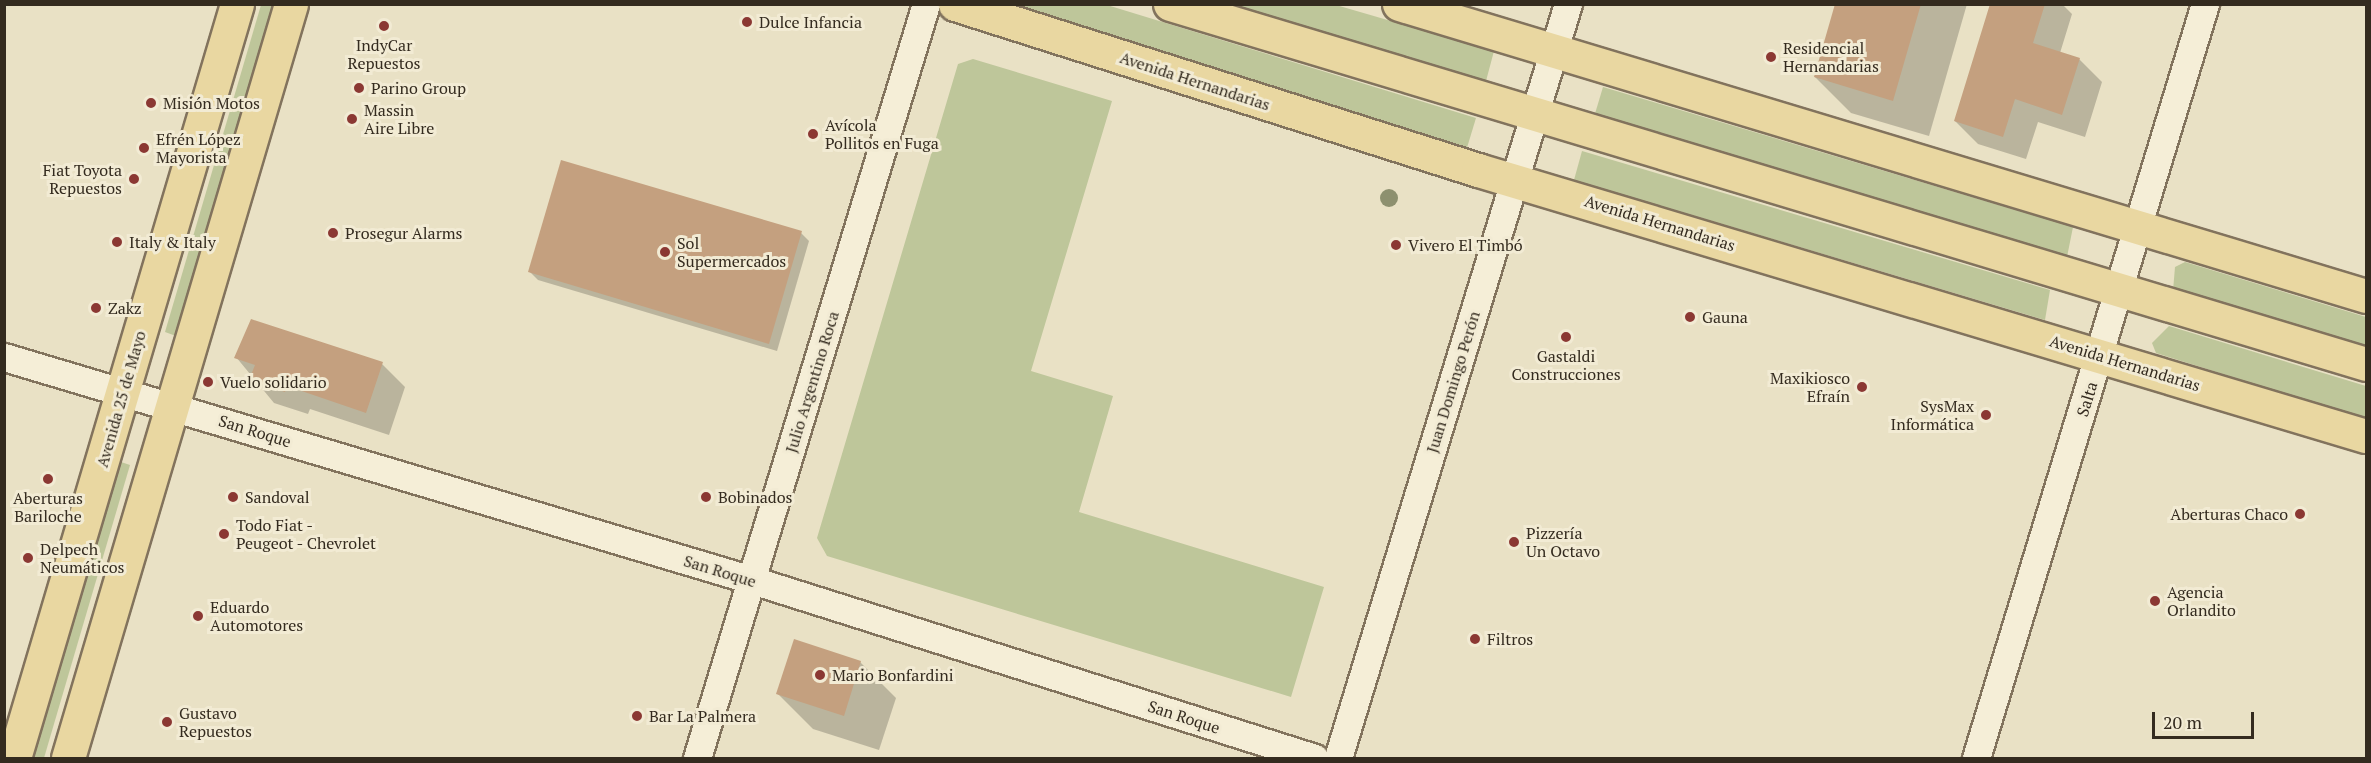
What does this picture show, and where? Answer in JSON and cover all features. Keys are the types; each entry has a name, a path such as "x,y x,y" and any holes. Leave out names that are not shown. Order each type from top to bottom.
{"main road":[{"name":"Avenida 25 de Mayo","path":"14,759 237,4"},
{"path":"68,759 174,407 291,4"},
{"name":"Avenida Hernandarias","path":"955,4 1516,180 2367,436"},
{"path":"1170,4 1536,117 2367,364"},
{"path":"1399,4 2367,296"}],"street":[{"name":"Julio Argentino Roca","path":"697,759 926,4"},
{"name":"Juan Domingo Perón","path":"1338,759 1536,117 1568,4"},
{"name":"Salta","path":"1976,759 2120,291 2205,4"},
{"name":"San Roque","path":"4,357 752,580 1315,759"}],"green space":[{"path":"261,5 275,5 176,336 165,332"},
{"path":"1003,5 1107,5 1476,118 1466,151"},
{"path":"1229,5 1336,5 1494,51 1486,81"},
{"path":"973,59 1112,101 1031,371 1113,396 1079,512 1324,587 1291,697 827,556 817,538 958,64"},
{"path":"1603,87 2073,227 2067,257 1594,117"},
{"path":"1582,151 2050,290 2045,320 1574,180"},
{"path":"2185,262 2366,317 2366,350 2173,291 2175,267"},
{"path":"2169,326 2366,386 2366,419 2156,353 2152,343"},
{"path":"118,461 130,465 44,758 32,758"}],"building":[{"path":"1835,4 1921,4 1893,101 1814,77"},
{"path":"1990,4 2045,4 2033,43 2080,58 2062,115 2015,99 2003,137 1954,121"},
{"name":"Sol Supermercados","path":"561,160 802,231 769,344 528,272"},
{"path":"251,319 383,362 366,413 287,386 285,392 249,380 255,365 234,358"},
{"path":"794,639 861,661 844,716 776,694"}],"place":[{"name":"Dulce Infancia","path":"747,22"},
{"name":"IndyCar Repuestos","path":"384,26"},
{"name":"Residencial Hernandarias","path":"1771,57"},
{"name":"Parino Group","path":"359,88"},
{"name":"Misión Motos","path":"151,103"},
{"name":"Massin Aire Libre","path":"352,119"},
{"name":"Avícola Pollitos en Fuga","path":"813,134"},
{"name":"Efrén López Mayorista","path":"144,148"},
{"name":"Fiat Toyota Repuestos","path":"134,179"},
{"name":"Prosegur Alarms","path":"333,233"},
{"name":"Italy & Italy","path":"117,242"},
{"name":"Vivero El Timbó","path":"1396,245"},
{"name":"Sol Supermercados","path":"665,252"},
{"name":"Zakz","path":"96,308"},
{"name":"Gauna","path":"1690,317"},
{"name":"Gastaldi Construcciones","path":"1566,337"},
{"name":"Vuelo solidario","path":"208,382"},
{"name":"Maxikiosco Efraín","path":"1862,387"},
{"name":"SysMax Informática","path":"1986,415"},
{"name":"Aberturas Bariloche","path":"48,479"},
{"name":"Sandoval","path":"233,497"},
{"name":"Bobinados","path":"706,497"},
{"name":"Aberturas Chaco","path":"2300,514"},
{"name":"Todo Fiat - Peugeot - Chevrolet","path":"224,534"},
{"name":"Pizzería Un Octavo","path":"1514,542"},
{"name":"Delpech Neumáticos","path":"28,558"},
{"name":"Agencia Orlandito","path":"2155,601"},
{"name":"Eduardo Automotores","path":"198,616"},
{"name":"Filtros","path":"1475,639"},
{"name":"Mario Bonfardini","path":"820,675"},
{"name":"Bar La Palmera","path":"637,716"},
{"name":"Gustavo Repuestos","path":"167,722"}]}
